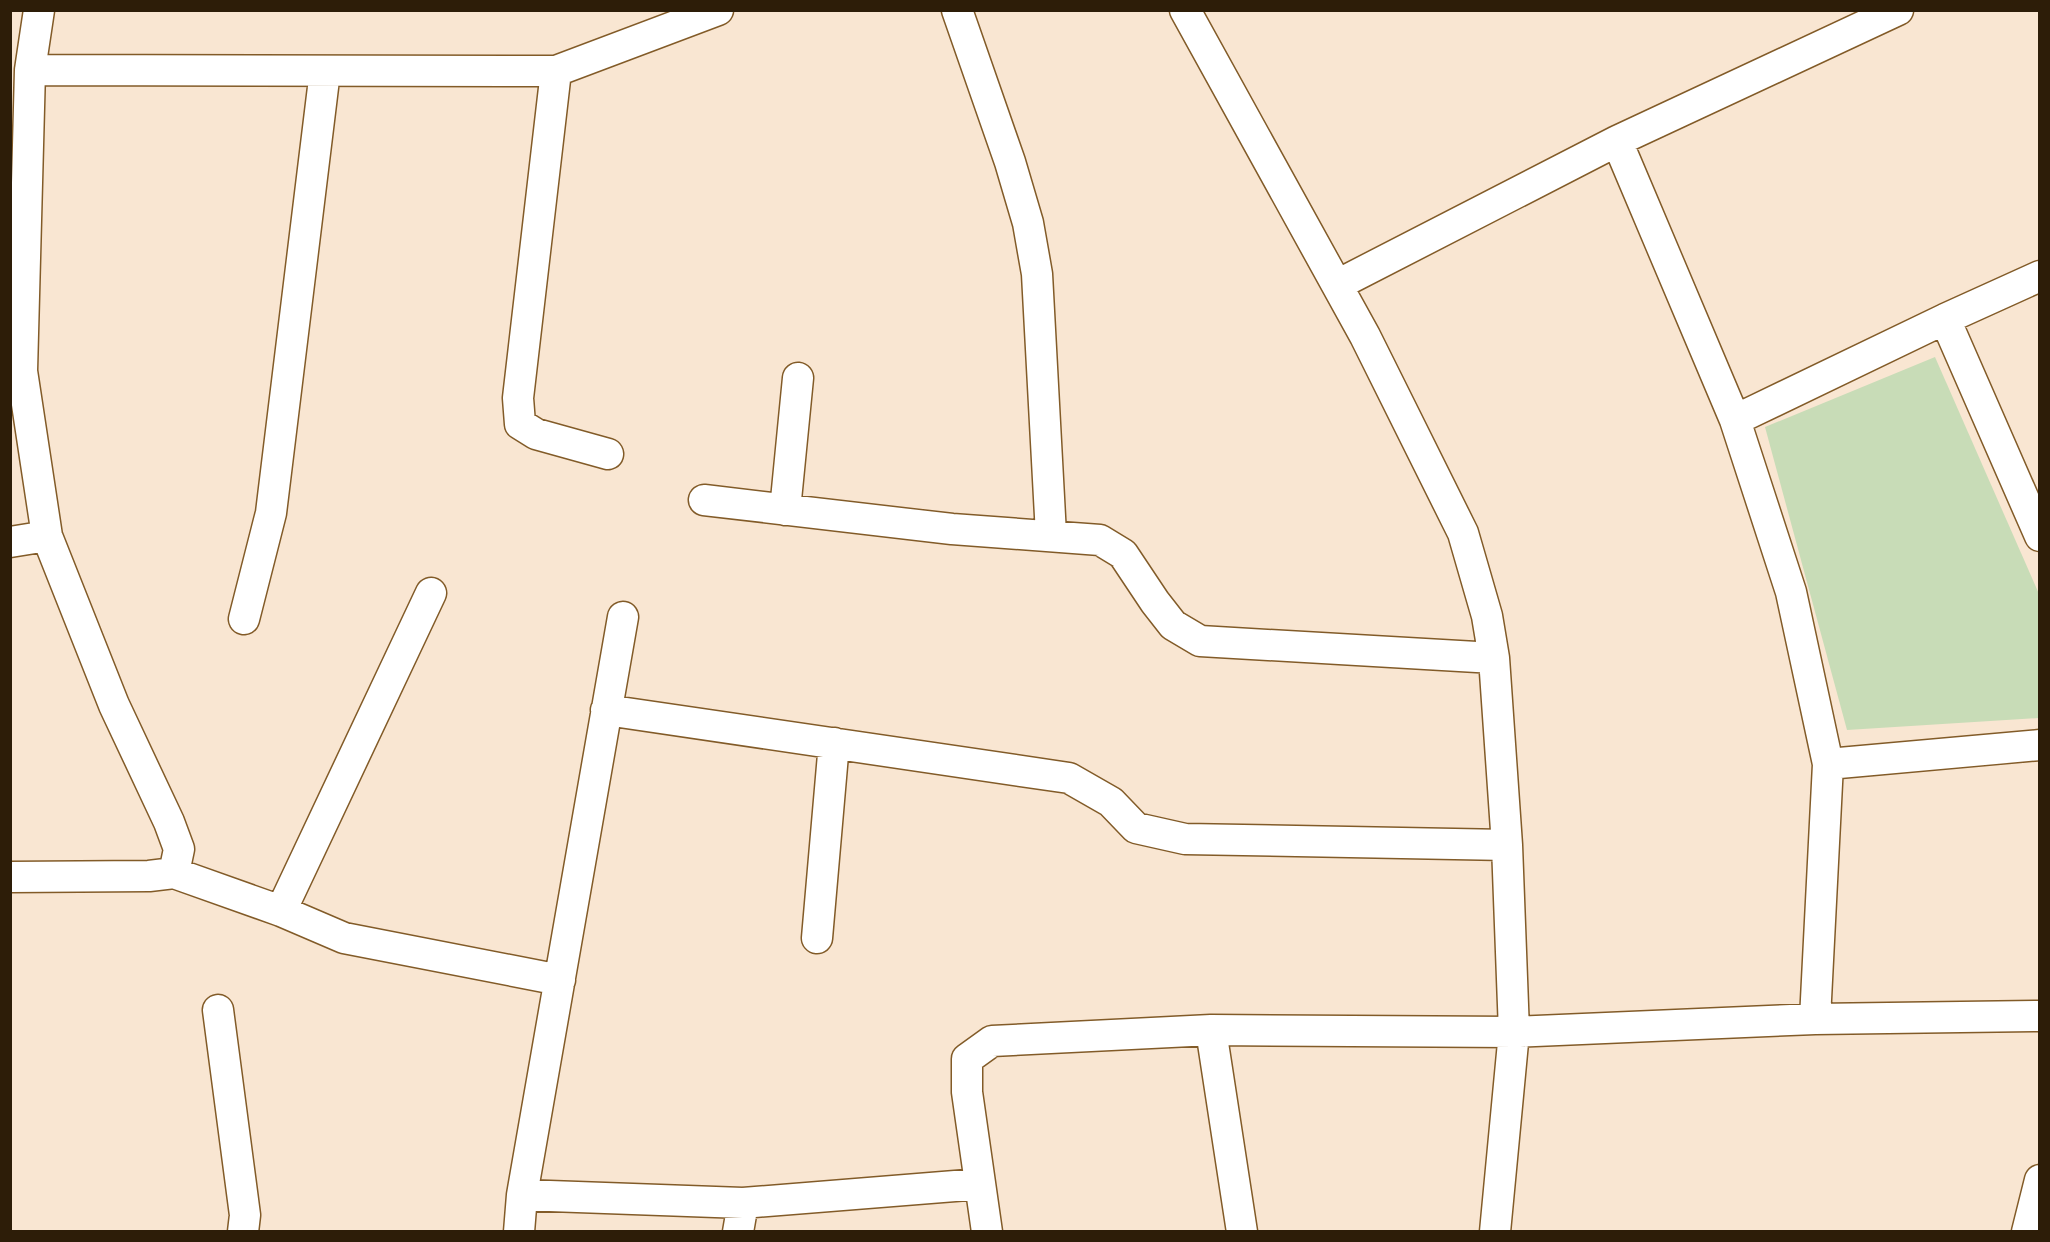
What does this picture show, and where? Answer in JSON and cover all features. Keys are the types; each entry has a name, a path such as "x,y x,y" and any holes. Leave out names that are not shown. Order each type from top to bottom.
{"street":[{"path":"39,10 30,70 20,106 22,370 47,536 114,705 172,831 178,849 174,873"},
{"path":"30,70 556,71 718,10"},
{"path":"957,10 1010,162 1028,223 1037,274 1051,536"},
{"path":"1337,285 1617,141 1886,13"},
{"path":"1196,14 1365,336 1463,533 1487,616 1494,658 1507,845 1514,1032 1495,1232"},
{"path":"244,619 271,513 325,71"},
{"path":"556,71 518,398 520,424 536,434 608,454"},
{"path":"1617,141 1735,420 1791,592 1828,764 1815,1019"},
{"path":"1735,420 2040,276"},
{"path":"1946,319 2040,536"},
{"path":"785,510 798,378"},
{"path":"704,500 952,529 1100,540 1124,554 1173,625 1200,641 1494,658"},
{"path":"10,542 47,536"},
{"path":"281,911 432,593"},
{"path":"519,1232 522,1195 622,617"},
{"path":"606,710 1068,778 1111,802 1136,828 1185,839 1507,845"},
{"path":"817,938 834,743"},
{"path":"1828,764 2040,745"},
{"path":"10,877 148,876 174,873 281,911 344,938 560,980"},
{"path":"218,1010 245,1215 243,1232"},
{"path":"987,1232 967,1092 967,1059 992,1041 1211,1030 1514,1032 1815,1019 2040,1016"},
{"path":"1211,1030 1242,1232"},
{"path":"2027,1232 2040,1180"},
{"path":"522,1195 742,1203 980,1184"},
{"path":"738,1232 742,1203"}],"green space":[{"path":"1935,357 2039,594 2039,718 1847,730 1765,427"}]}
